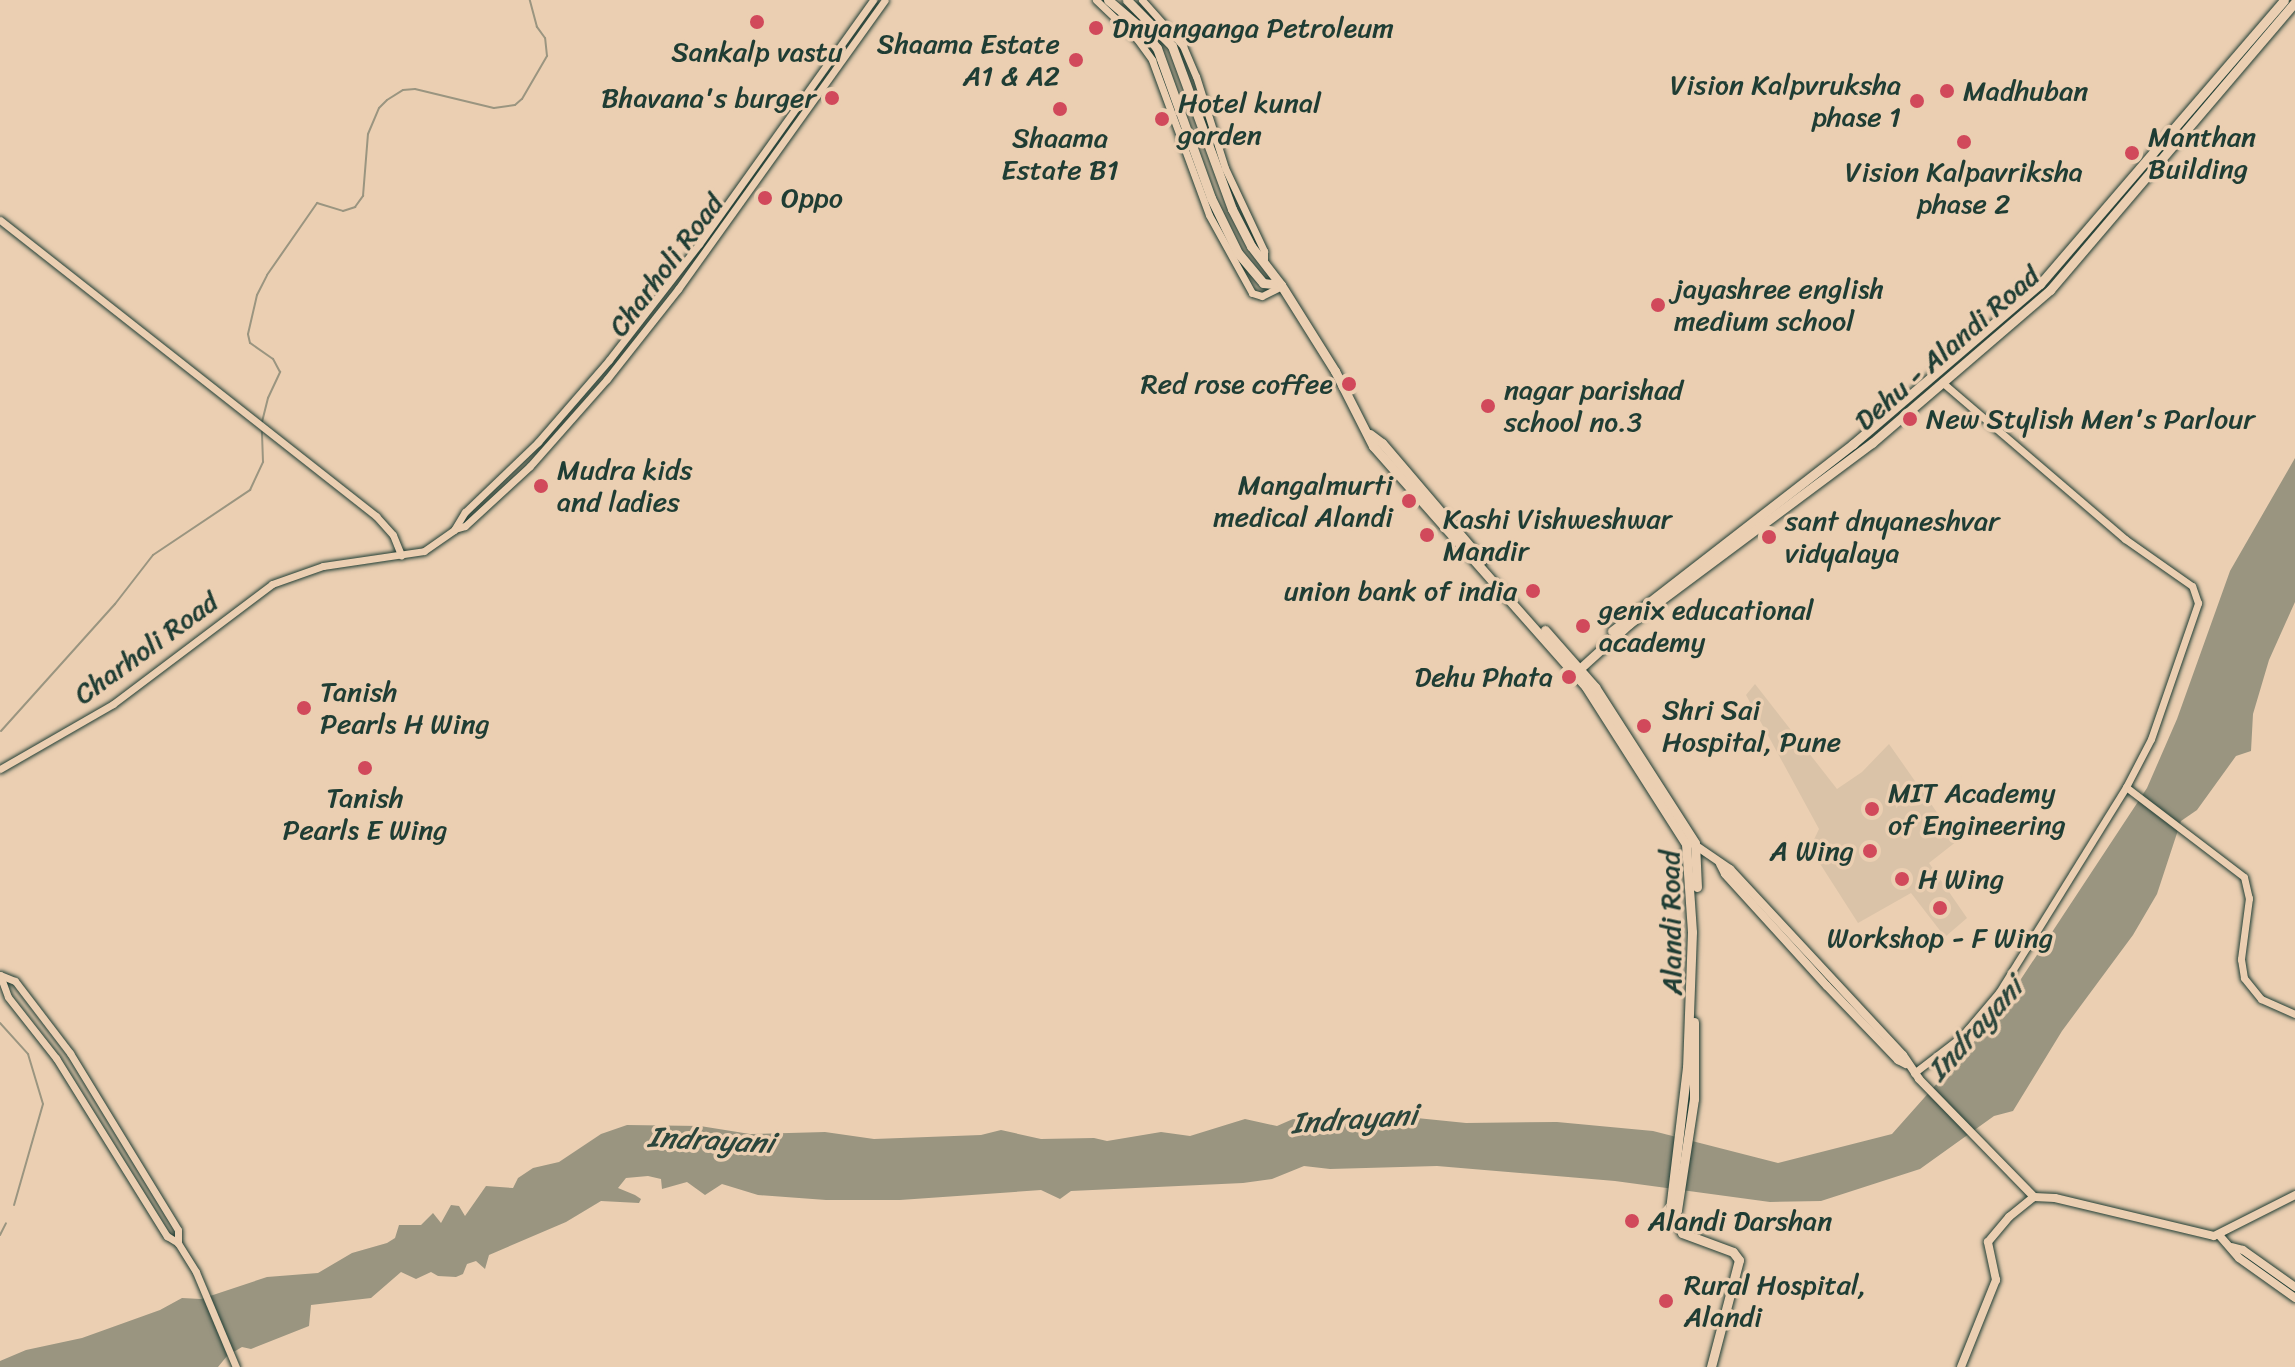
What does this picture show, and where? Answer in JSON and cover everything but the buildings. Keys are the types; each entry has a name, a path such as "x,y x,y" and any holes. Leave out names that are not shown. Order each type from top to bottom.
{"main road":[{"path":"1108,0 1142,29 1157,48 1192,159 1238,253 1263,283 1282,285"},
{"path":"1127,0 1172,46 1232,209 1264,263 1282,285 1370,434 1373,446 1576,668"},
{"name":"Dehu - Alandi Road","path":"1576,668 1624,620 1774,508 1893,412 2040,284 2284,0"},
{"name":"Dehu - Alandi Road","path":"1576,668 1629,624 1872,443 2050,290 2295,2"},
{"name":"Alandi Road","path":"1576,668 1676,826 1691,844"},
{"name":"Alandi Road","path":"1576,668 1691,844 1694,938 1690,1062 1674,1207 1682,1233 1733,1252 1739,1260 1711,1367"},
{"path":"1691,844 1720,864 1898,1060 1906,1064 2034,1197"},
{"path":"2219,1235 2295,1195"},
{"path":"1961,1367 1996,1280 1988,1242 2009,1217 2034,1197 2055,1198 2219,1235 2239,1258 2295,1298"},
{"path":"2232,1247 2243,1250 2295,1287"}],"street":[{"name":"Charholi Road","path":"454,530 465,512 538,442 609,360 709,231 873,0"},
{"name":"Charholi Road","path":"0,769 113,704 272,584 323,566 401,555 432,547 454,530 465,526 530,466 607,379 678,289 885,0"},
{"path":"1096,0 1147,50 1174,108"},
{"path":"1142,0 1183,46 1196,76 1225,168 1264,251 1264,263"},
{"path":"0,220 190,366 257,425 376,516 393,535 401,555"},
{"path":"1917,1076 1961,1037 1999,992 2130,790 2155,729 2198,603 2197,593 2125,539 1942,382"},
{"path":"2130,790 2244,877 2249,892 2241,959 2244,978 2261,999 2295,1014"},
{"path":"178,1243 178,1230 65,1045 15,981 0,975 8,997 56,1058 167,1236 178,1243 196,1272 236,1367"}],"shaded area":[{"name":"MIT Academy of Engineering","path":"1755,684 1837,789 1862,772 1889,744 1957,841 1929,863 1967,918 1945,937 1911,893 1858,923 1810,848 1819,829 1746,695"}],"water":[{"name":"Indrayani","path":"2295,458 2295,602 2269,660 2253,714 2251,751 2236,756 2197,810 2181,821 2157,894 2133,935 2062,1031 2013,1111 1994,1116 1920,1169 1821,1201 1770,1202 1615,1181 1437,1166 1330,1169 1304,1166 1272,1179 1243,1183 1071,1191 1060,1199 1041,1190 900,1200 826,1200 758,1195 722,1184 705,1195 687,1182 662,1189 661,1179 648,1176 626,1178 618,1188 641,1199 639,1203 601,1201 566,1222 489,1255 485,1269 476,1261 467,1264 463,1274 456,1277 438,1276 431,1272 416,1279 401,1272 371,1298 311,1305 309,1326 251,1349 242,1347 227,1356 218,1367 0,1367 0,1361 26,1350 82,1338 160,1310 182,1298 201,1299 267,1277 318,1273 352,1253 387,1243 395,1238 399,1225 421,1225 433,1213 441,1223 451,1205 459,1206 465,1216 486,1186 513,1188 518,1178 533,1168 559,1162 601,1134 627,1125 700,1126 750,1134 825,1132 874,1139 981,1135 1001,1130 1041,1139 1094,1138 1107,1141 1161,1132 1190,1136 1245,1119 1277,1126 1293,1119 1322,1123 1340,1116 1387,1115 1466,1123 1557,1122 1653,1131 1778,1163 1892,1134 1996,1017 2147,788 2177,719 2230,571"}],"waterway":[{"path":"262,422 268,398 280,372 273,359 250,343 248,334 257,295 267,275 317,203 343,211 355,207 363,196 368,134 379,108 387,100 403,90 415,89 494,108 515,105 522,99 547,56 545,38 537,27 530,0"},
{"path":"1,731 115,604 153,555 250,490 263,462 262,432"},
{"path":"0,1023 28,1054 43,1104 14,1205"},
{"path":"0,1235 6,1223"}],"place":[{"name":"Sankalp vastu","path":"757,22"},
{"name":"Dnyanganga Petroleum","path":"1096,28"},
{"name":"Shaama Estate A1 & A2","path":"1076,60"},
{"name":"Madhuban","path":"1947,91"},
{"name":"Bhavana's burger","path":"832,98"},
{"name":"Vision Kalpvruksha phase 1","path":"1917,101"},
{"name":"Shaama Estate B1","path":"1060,109"},
{"name":"Hotel kunal garden","path":"1162,119"},
{"name":"Vision Kalpavriksha phase 2","path":"1964,142"},
{"name":"Manthan Building","path":"2132,153"},
{"name":"Oppo","path":"765,198"},
{"name":"jayashree english medium school","path":"1658,305"},
{"name":"Red rose coffee","path":"1349,384"},
{"name":"nagar parishad school no.3","path":"1488,406"},
{"name":"New Stylish Men's Parlour","path":"1910,419"},
{"name":"Mudra kids and ladies","path":"541,486"},
{"name":"Mangalmurti medical Alandi","path":"1409,501"},
{"name":"Kashi Vishweshwar Mandir","path":"1427,535"},
{"name":"sant dnyaneshvar vidyalaya","path":"1769,537"},
{"name":"union bank of india","path":"1533,591"},
{"name":"genix educational academy","path":"1583,626"},
{"name":"Dehu Phata","path":"1569,677"},
{"name":"Tanish Pearls H Wing","path":"304,708"},
{"name":"Shri Sai Hospital, Pune","path":"1644,726"},
{"name":"Tanish Pearls E Wing","path":"365,768"},
{"name":"MIT Academy of Engineering","path":"1872,809"},
{"name":"A Wing","path":"1870,851"},
{"name":"H Wing","path":"1902,879"},
{"name":"Workshop - F Wing","path":"1940,908"},
{"name":"Alandi Darshan","path":"1632,1221"},
{"name":"Rural Hospital, Alandi","path":"1666,1301"}]}
